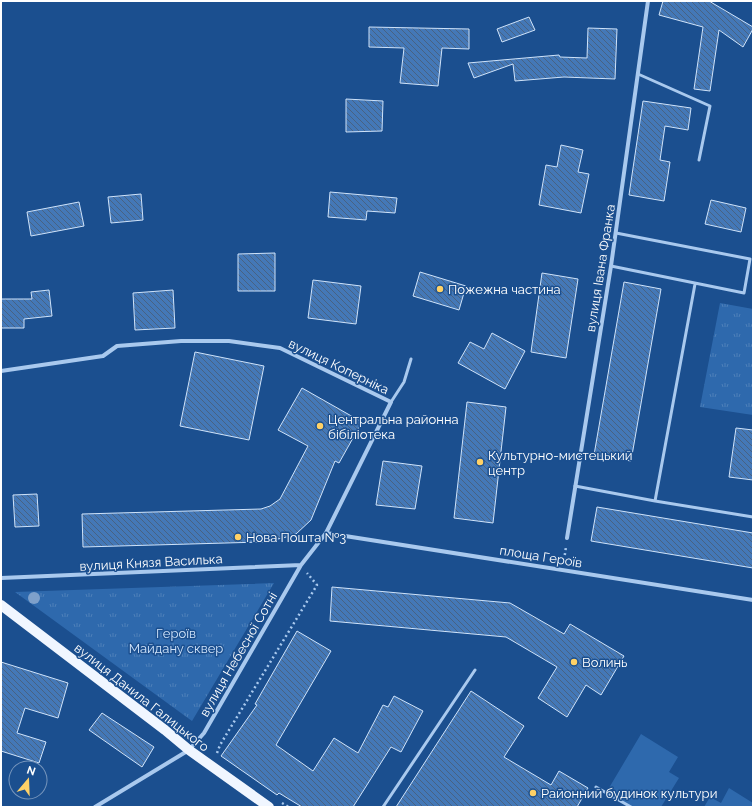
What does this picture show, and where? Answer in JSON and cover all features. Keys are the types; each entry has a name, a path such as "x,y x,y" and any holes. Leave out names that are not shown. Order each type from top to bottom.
{"main road":[{"name":"вулиця Данила Галицького","path":"1,605 189,750 269,807"}],"street":[{"name":"вулиця Івана Франка","path":"567,538 616,233 648,1"},
{"name":"вулиця Коперніка","path":"1,371 103,356 117,346 181,341 230,341 280,348 391,402 326,533 301,565"},
{"name":"площа Героїв","path":"326,533 753,600"},
{"name":"вулиця Князя Василька","path":"1,578 301,565"},
{"name":"вулиця Небесної Сотні","path":"95,807 189,750 204,733 301,565"}],"lane":[{"path":"638,74 710,106 698,160"},
{"path":"611,266 695,284 744,292 750,259 616,233"},
{"path":"654,501 695,284"},
{"path":"391,402 404,382 411,359"},
{"path":"575,486 654,501 753,517"},
{"path":"383,807 475,670"},
{"path":"596,787 630,807"}],"path":[{"path":"562,570 567,538"},
{"path":"218,757 217,754 220,745 316,585 301,565"},
{"path":"276,799 289,807"}],"green space":[{"path":"720,303 753,309 753,415 700,407"},
{"name":"Героїв Майдану сквер","path":"274,583 192,721 15,592"},
{"path":"641,734 678,757 669,772 679,778 661,807 631,807 606,793"},
{"path":"729,788 753,803 753,807 704,807 710,797 721,803"}],"building":[{"path":"663,1 709,1 753,27 743,47 719,30 710,91 694,89 703,27 659,15"},
{"path":"529,17 535,30 502,42 497,29"},
{"path":"369,27 469,29 469,49 442,48 438,86 400,83 404,48 369,47"},
{"path":"588,28 617,29 615,79 564,77 515,81 513,64 474,78 468,63 559,55 560,57 587,58"},
{"path":"346,99 383,101 382,131 346,132"},
{"path":"643,101 691,108 688,130 665,126 660,160 670,162 664,201 629,195"},
{"path":"561,145 583,150 578,172 589,174 581,213 539,205 546,165 557,167"},
{"path":"330,192 397,198 395,213 367,211 366,220 328,217"},
{"path":"141,194 143,220 111,223 108,197"},
{"path":"711,200 746,208 741,232 705,224"},
{"path":"79,202 84,226 31,236 27,212"},
{"path":"275,253 275,291 238,291 238,254"},
{"path":"420,272 466,286 459,310 413,296"},
{"path":"542,273 578,279 566,358 531,352"},
{"path":"313,280 361,286 356,324 308,318"},
{"path":"624,282 661,289 631,461 594,455"},
{"path":"49,290 52,316 24,319 24,328 1,328 1,299 32,299 31,292"},
{"path":"173,290 175,328 135,330 133,293"},
{"path":"492,333 525,351 505,389 458,363 470,342 484,349"},
{"path":"195,352 264,366 249,440 180,426"},
{"path":"302,388 362,422 339,463 335,461 311,520 296,534 262,542 83,547 82,514 261,509 270,506 280,499 308,446 278,430"},
{"name":"Культурно-мистецький центр","path":"467,402 506,407 493,523 454,518"},
{"path":"736,428 753,430 753,480 729,477"},
{"path":"383,461 422,466 415,509 376,505"},
{"path":"37,494 39,526 15,527 13,495"},
{"path":"597,507 753,533 753,568 591,541"},
{"path":"332,587 510,603 564,634 570,624 624,656 601,695 586,685 567,717 538,698 557,667 506,637 330,621"},
{"path":"297,631 331,651 276,745 313,771 334,738 358,753 383,705 388,707 394,696 423,711 401,752 391,747 353,807 302,807 279,793 277,795 221,756 257,705 255,704"},
{"path":"1,662 68,683 58,718 25,708 17,733 46,742 40,760 30,760 1,751"},
{"path":"471,691 524,726 504,757 551,785 559,771 588,788 577,807 396,807"},
{"path":"102,713 154,747 142,767 89,730"}],"place":[{"name":"Пожежна частина","path":"440,289"},
{"name":"Центральна районна бібіліотека","path":"320,426"},
{"name":"Культурно-мистецький центр","path":"480,462"},
{"name":"Нова Пошта №3","path":"238,537"},
{"name":"Волинь","path":"574,662"},
{"name":"Районний будинок культури","path":"533,793"}]}
